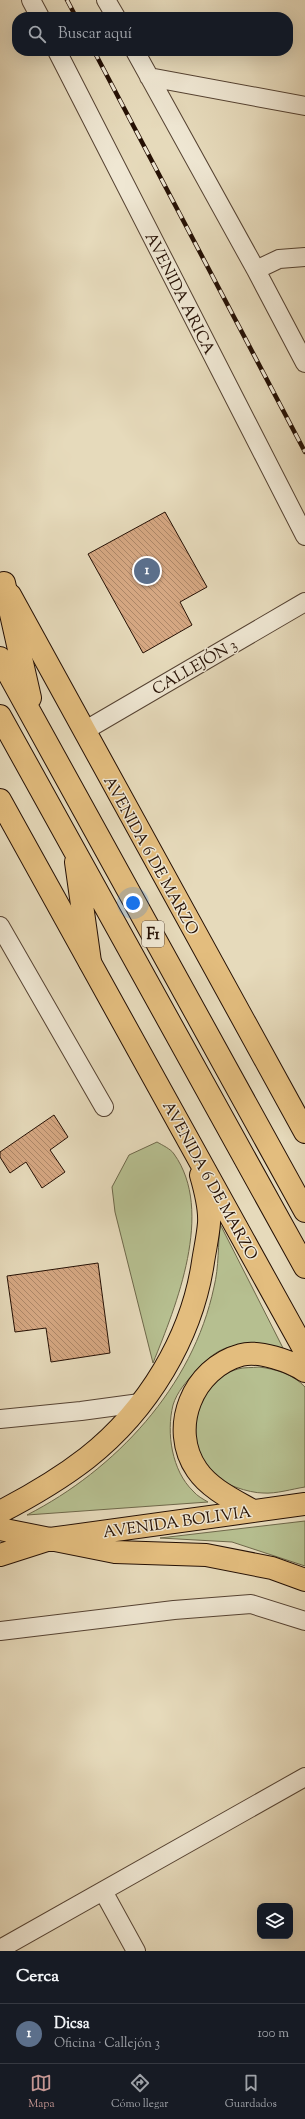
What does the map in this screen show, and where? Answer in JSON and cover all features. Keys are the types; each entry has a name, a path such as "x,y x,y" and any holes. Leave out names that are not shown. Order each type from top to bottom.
{"main road":[{"path":"2,580 36,722"},
{"name":"AVENIDA 6 DE MARZO","path":"2,580 305,1132"},
{"name":"F1","path":"0,658 305,1211"},
{"name":"F1","path":"0,716 305,1267"},
{"name":"AVENIDA 6 DE MARZO","path":"0,800 305,1351"},
{"path":"74,849 90,962"},
{"path":"0,1512 40,1491 88,1457 121,1426 167,1366 188,1323 200,1280 209,1222 205,1188 191,1143"},
{"path":"253,1512 220,1492 197,1470 184,1439 187,1409 197,1386 217,1366 242,1355 266,1356 295,1364 305,1371"},
{"name":"AVENIDA BOLIVIA","path":"0,1556 50,1539 305,1504"},
{"name":"AVENIDA BOLIVIA","path":"0,1529 50,1539"},
{"path":"50,1539 115,1552 206,1555 272,1568 305,1580"}],"street":[{"path":"31,0 37,12"},
{"path":"106,0 113,12"},
{"name":"AVENIDA ARICA","path":"60,56 305,536"},
{"path":"138,56 256,270 305,363"},
{"path":"149,77 305,106"},
{"path":"256,270 279,259 305,257"},
{"name":"CALLEJÓN 3","path":"84,731 305,602"},
{"path":"0,926 104,1108"},
{"path":"0,1419 81,1411 140,1403"},
{"path":"0,1631 174,1610 251,1604 305,1622"},
{"path":"0,1949 305,1777"},
{"path":"103,1891 136,1951"}],"green space":[{"path":"157,1142 173,1152 186,1177 191,1203 191,1230 188,1258 181,1287 153,1363 115,1212 112,1187 129,1155"},
{"path":"220,1224 284,1350 247,1345 226,1348 213,1355 202,1365 179,1391 173,1405 171,1416 170,1427 172,1451 180,1473 186,1483 196,1494 208,1502 27,1515 59,1496 90,1474 119,1449 146,1422 169,1391 188,1358 204,1324 216,1279"},
{"path":"259,1367 289,1375 305,1387 305,1487 268,1493 257,1493 243,1490 216,1478 203,1461 197,1446 196,1430 198,1414 203,1399 212,1386 223,1376 240,1368"},
{"path":"305,1521 305,1566 232,1542 160,1538"}],"building":[{"path":"165,512 207,587 180,602 192,625 143,653 88,554"},
{"path":"54,1115 68,1137 50,1150 65,1172 42,1188 26,1162 10,1173 0,1157 0,1152"},
{"path":"98,1263 110,1353 51,1362 46,1328 15,1332 7,1276"}],"railway":[{"path":"67,0 73,12"},
{"path":"97,56 305,452"}],"place":[{"name":"Dicsa","path":"147,571"}]}
